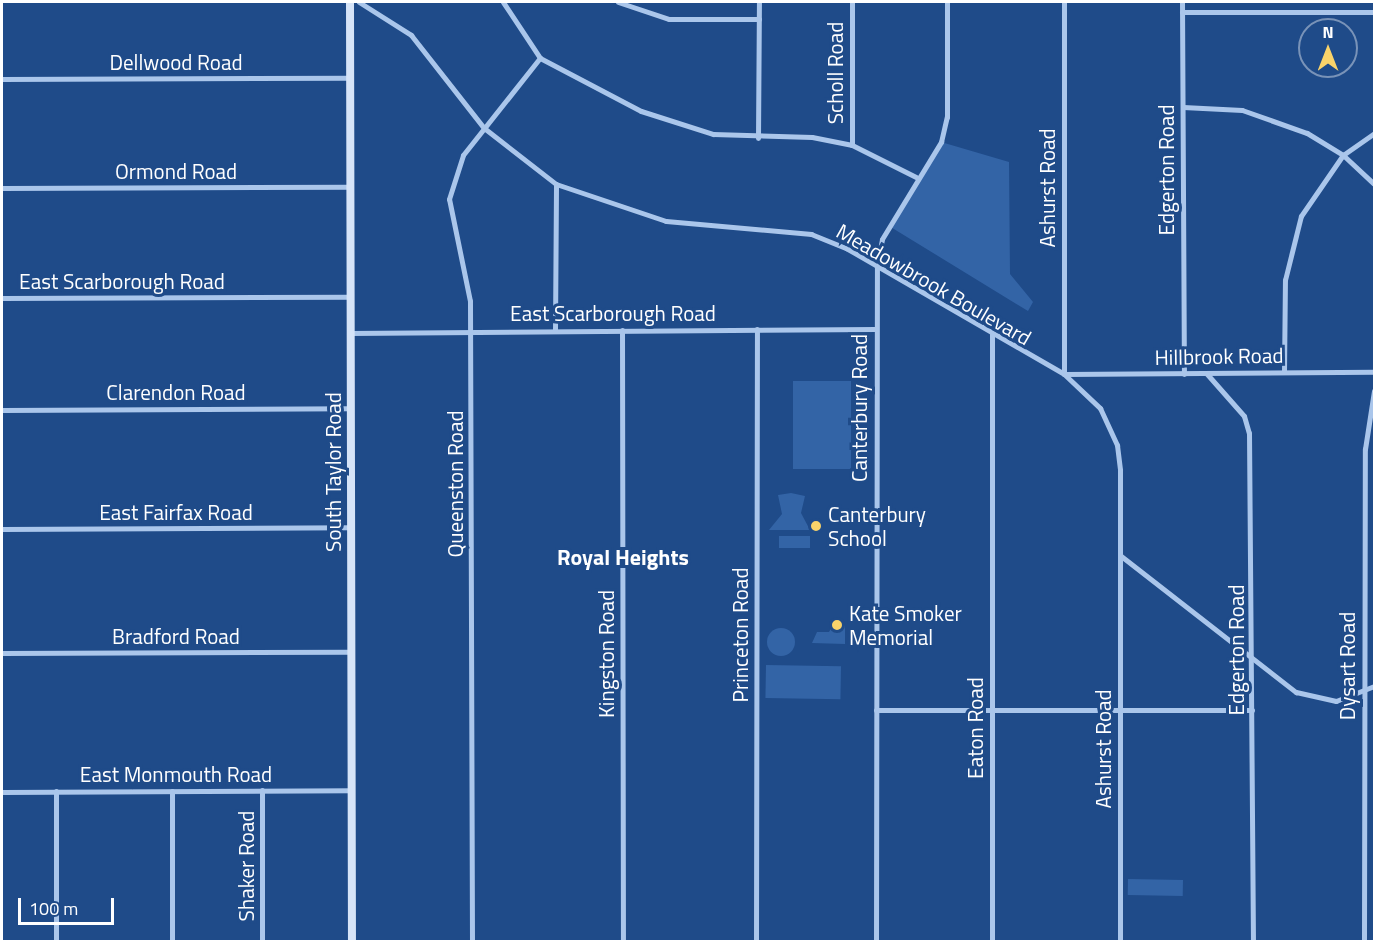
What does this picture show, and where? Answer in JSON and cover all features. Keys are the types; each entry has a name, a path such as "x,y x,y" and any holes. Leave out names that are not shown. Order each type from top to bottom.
{"main road":[{"name":"South Taylor Road","path":"350,2 352,942"}],"street":[{"name":"Meadowbrook Boulevard","path":"359,2 411,35 484,128 556,184 666,221 812,234 877,265 1064,374 1100,408 1117,445 1121,556"},
{"path":"503,2 540,58 677,125 758,138 852,145 916,177"},
{"path":"618,2 669,19 759,19"},
{"path":"758,138 759,2"},
{"name":"Scholl Road","path":"852,2 852,145"},
{"name":"Canterbury Road","path":"876,942 877,265 882,239 916,177 931,160 947,117 946,2"},
{"name":"Ashurst Road","path":"1064,2 1064,374"},
{"name":"Edgerton Road","path":"1182,2 1184,374"},
{"path":"1182,12 1374,12"},
{"name":"Queenston Road","path":"472,942 471,331 467,278 449,199 463,155 540,58"},
{"name":"Dellwood Road","path":"2,79 350,78"},
{"path":"1183,106 1259,115 1307,133 1343,155 1374,184"},
{"path":"1284,372 1291,246 1306,204 1343,155 1374,133"},
{"path":"555,330 556,184"},
{"name":"Ormond Road","path":"2,188 350,187"},
{"name":"East Scarborough Road","path":"2,298 350,297"},
{"name":"Princeton Road","path":"756,942 757,329"},
{"name":"East Scarborough Road","path":"350,333 876,329"},
{"name":"Kingston Road","path":"622,330 623,942"},
{"name":"Eaton Road","path":"992,334 992,942"},
{"name":"Hillbrook Road","path":"1064,374 1374,372"},
{"name":"Edgerton Road","path":"1207,374 1244,416 1249,433 1253,656 1253,942"},
{"name":"Dysart Road","path":"1364,942 1365,448 1374,391"},
{"name":"Clarendon Road","path":"2,410 350,408"},
{"name":"East Fairfax Road","path":"2,529 351,527"},
{"path":"1121,556 1307,696 1336,701 1364,693 1374,686"},
{"name":"Ashurst Road","path":"1120,942 1121,556"},
{"name":"Bradford Road","path":"2,653 351,651"},
{"path":"876,710 1252,710"},
{"name":"Shaker Road","path":"262,790 262,942"},
{"name":"East Monmouth Road","path":"2,792 351,790"},
{"path":"56,791 56,942"},
{"path":"172,791 172,942"}],"shaded area":[{"path":"941,142 1009,162 1010,274 1033,302 1028,311 889,226"},
{"path":"793,381 851,381 851,469 793,469"},
{"path":"791,493 805,496 801,513 810,530 769,530 782,514 778,495"},
{"path":"779,536 810,536 810,548 779,548"},
{"path":"833,625 845,625 845,644 812,643 817,632 829,632"},
{"path":"781,628 791,632 795,642 791,652 781,656 771,652 767,642 771,632"},
{"path":"766,665 841,666 840,699 765,698"},
{"path":"1128,879 1183,880 1183,896 1128,895"}],"place":[{"name":"Canterbury School","path":"816,526"},
{"name":"Kate Smoker Memorial","path":"837,625"}],"district":[{"name":"Royal Heights","path":"623,558"}]}
